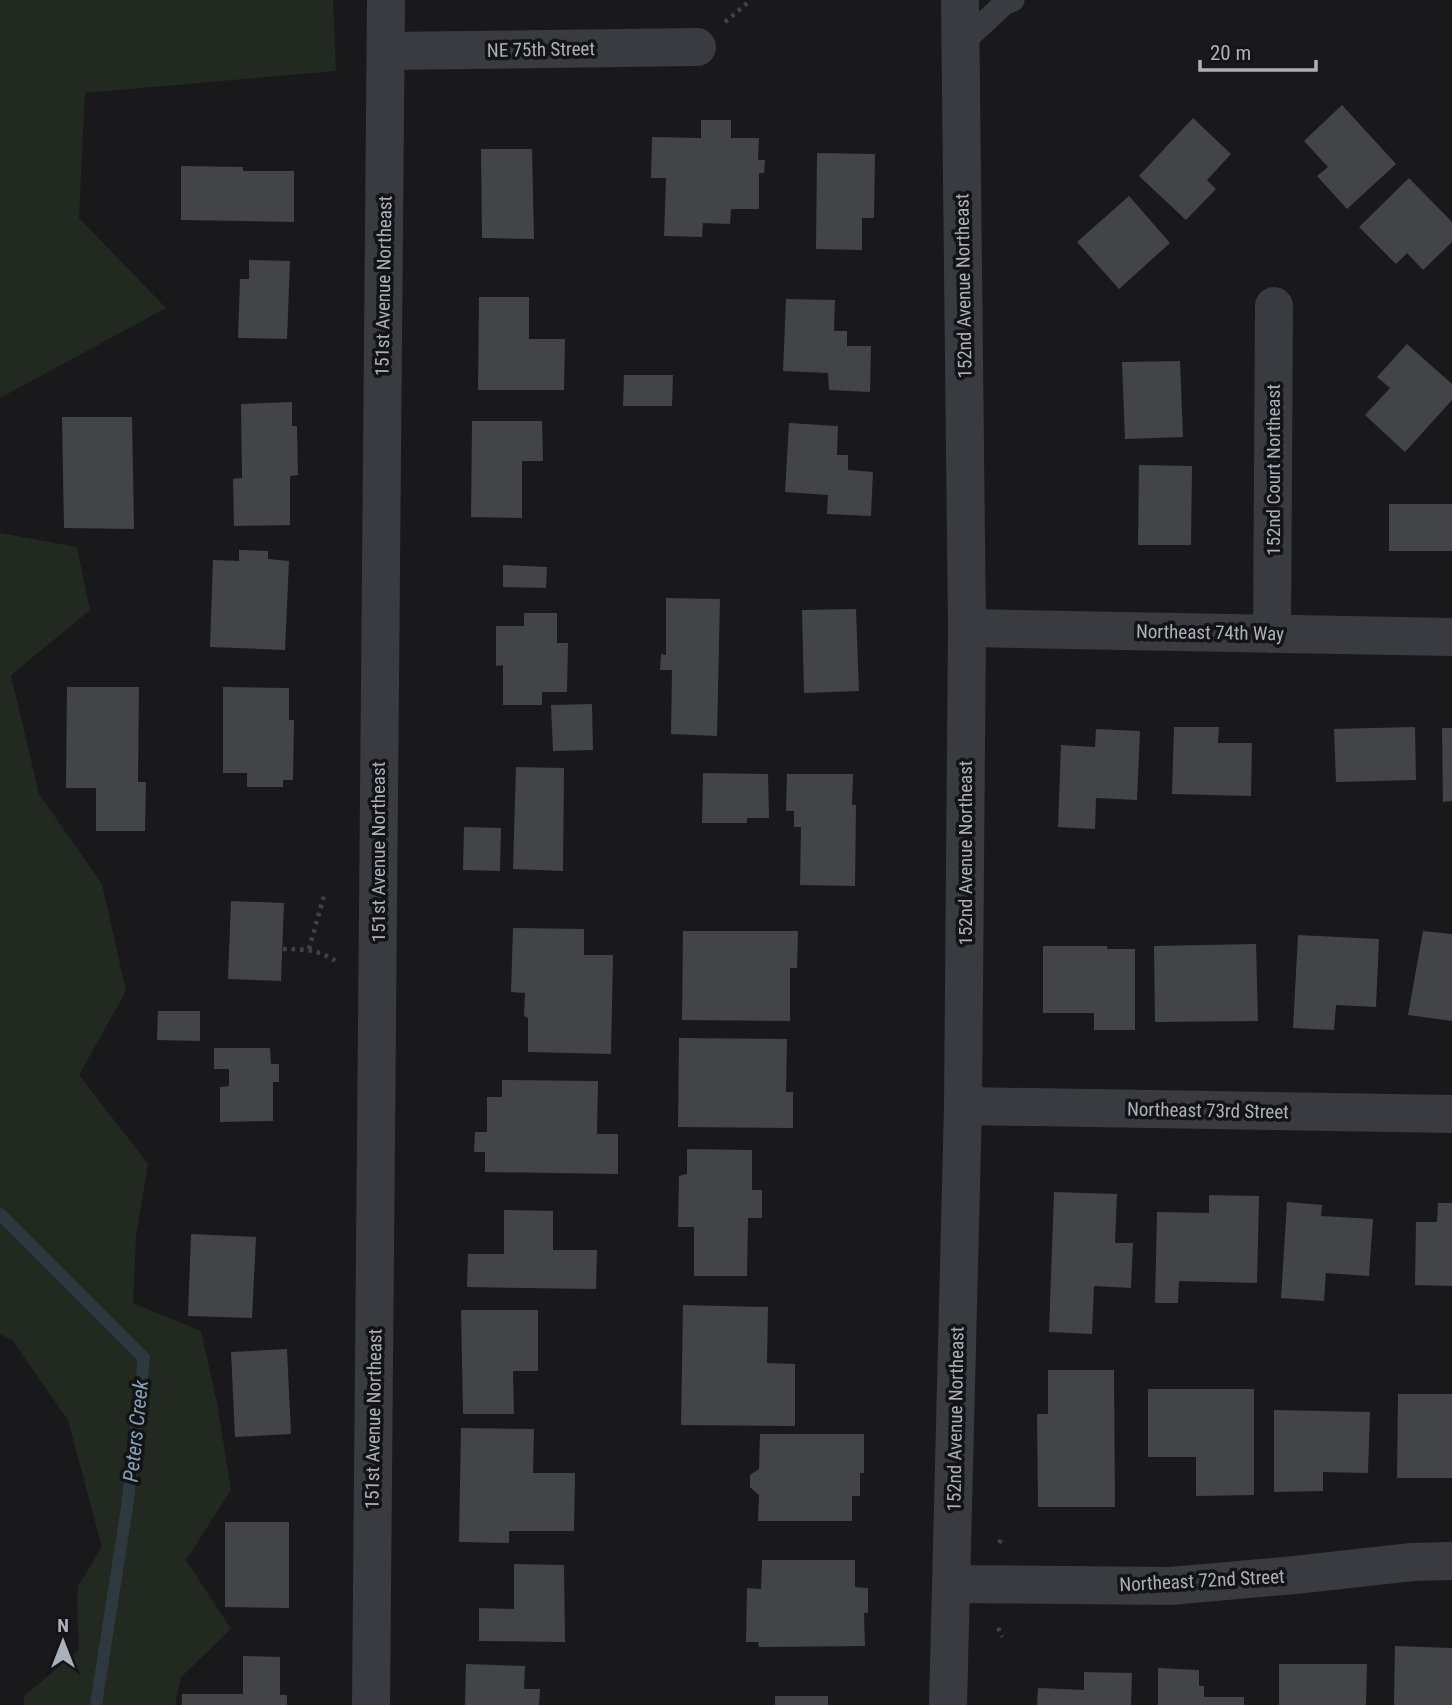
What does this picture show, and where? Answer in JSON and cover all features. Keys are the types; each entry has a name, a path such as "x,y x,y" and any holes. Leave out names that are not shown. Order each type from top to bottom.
{"street":[{"name":"151st Avenue Northeast","path":"371,1705 386,0"},
{"name":"152nd Avenue Northeast","path":"948,1705 963,1106 967,628 960,0"},
{"name":"NE 75th Street","path":"386,51 697,47"},
{"name":"152nd Court Northeast","path":"1272,634 1274,306"},
{"name":"Northeast 74th Way","path":"967,628 1452,637"},
{"name":"Northeast 73rd Street","path":"963,1106 1452,1114"},
{"name":"Northeast 72nd Street","path":"952,1584 1170,1586 1412,1562 1452,1561"}],"lane":[{"path":"961,44 1004,4 1013,0"}],"path":[{"path":"309,949 325,892"},
{"path":"283,949 309,949 326,954 345,968"},
{"path":"999,1543 1003,1537"},
{"path":"998,1628 1002,1637"}],"shaded area":[{"path":"0,0 333,0 336,71 85,93 79,218 166,308 0,398"},
{"path":"0,533 77,547 90,610 11,675 39,794 102,884 126,991 79,1075 148,1164 136,1236 133,1303 201,1331 217,1403 231,1490 186,1560 231,1629 181,1677 175,1705 24,1705 24,1696 79,1650 78,1586 102,1547 68,1420 12,1340 0,1334"}],"building":[{"path":"1342,105 1396,164 1347,209 1317,176 1328,167 1304,141"},
{"path":"1193,118 1231,154 1207,180 1216,189 1186,220 1139,176"},
{"path":"701,120 731,120 731,138 759,138 758,160 765,160 764,173 759,173 759,209 731,209 730,224 703,223 702,237 664,236 666,178 651,178 652,137 701,138"},
{"path":"481,149 532,149 534,239 482,238"},
{"path":"817,153 875,154 874,218 862,218 862,250 816,249"},
{"path":"181,166 243,167 243,171 294,171 294,222 181,220"},
{"path":"1409,178 1452,222 1452,242 1423,270 1407,253 1396,264 1359,227"},
{"path":"1129,196 1170,243 1119,289 1077,242"},
{"path":"249,260 290,261 287,339 238,338 240,279 249,279"},
{"path":"479,297 529,297 529,339 565,339 564,390 478,390"},
{"path":"786,299 835,300 834,331 847,331 847,346 871,346 870,392 829,390 828,373 783,371"},
{"path":"1407,344 1452,384 1452,400 1405,452 1365,415 1390,388 1377,377"},
{"path":"1180,361 1183,437 1125,439 1122,362"},
{"path":"624,375 673,375 672,406 623,406"},
{"path":"292,402 292,426 297,426 298,475 290,476 290,525 234,526 233,479 242,478 241,404"},
{"path":"62,417 132,417 134,529 64,528"},
{"path":"472,421 542,421 543,461 522,461 522,518 471,517"},
{"path":"789,423 838,426 837,455 848,455 848,470 873,472 871,516 827,514 828,495 785,492"},
{"path":"1139,465 1192,466 1191,545 1138,545"},
{"path":"1389,504 1452,504 1452,551 1389,551"},
{"path":"239,550 268,551 268,559 289,561 285,650 210,647 213,560 239,561"},
{"path":"503,565 547,567 546,588 503,587"},
{"path":"666,598 720,599 717,736 671,734 672,670 660,670 661,654 666,655"},
{"path":"856,609 859,691 804,693 802,610"},
{"path":"524,613 557,613 557,643 568,643 567,692 542,692 542,705 503,705 503,665 496,666 496,626 524,626"},
{"path":"67,687 139,687 138,782 146,782 145,831 96,831 96,788 66,788"},
{"path":"223,687 289,688 289,720 294,720 293,780 283,780 283,787 247,787 247,773 223,773"},
{"path":"592,704 593,750 553,751 551,705"},
{"path":"1174,727 1219,727 1218,743 1252,743 1251,796 1172,794"},
{"path":"1415,727 1416,780 1336,782 1334,729"},
{"path":"1442,728 1452,728 1452,801 1443,802"},
{"path":"1096,729 1140,731 1137,800 1096,798 1095,829 1058,827 1061,745 1095,747"},
{"path":"516,767 564,768 563,871 513,869"},
{"path":"703,773 768,774 769,818 747,818 747,823 702,823"},
{"path":"787,774 853,774 852,805 856,805 855,886 800,885 801,827 794,827 794,811 786,811"},
{"path":"464,827 501,828 500,871 463,870"},
{"path":"231,901 284,903 281,981 228,979"},
{"path":"513,928 584,929 584,955 613,955 611,1054 528,1052 528,1018 524,1016 525,993 511,992"},
{"path":"683,931 798,931 797,968 790,968 790,1021 682,1020"},
{"path":"1423,931 1452,934 1452,1021 1408,1015"},
{"path":"1298,935 1379,939 1376,1007 1336,1005 1334,1030 1293,1028"},
{"path":"1256,944 1258,1021 1155,1022 1154,946"},
{"path":"1043,946 1135,949 1135,1030 1094,1030 1094,1013 1043,1013"},
{"path":"158,1011 200,1011 200,1041 157,1040"},
{"path":"679,1038 787,1039 786,1092 793,1092 793,1128 678,1127"},
{"path":"214,1048 270,1048 271,1064 279,1064 279,1082 273,1082 273,1121 220,1122 220,1087 229,1086 229,1069 214,1069"},
{"path":"502,1080 598,1081 597,1134 618,1134 618,1174 485,1172 485,1152 474,1152 475,1132 487,1132 487,1097 502,1097"},
{"path":"687,1149 752,1150 752,1190 762,1190 762,1218 748,1218 747,1276 694,1276 694,1227 678,1227 679,1176 687,1174"},
{"path":"1054,1192 1117,1194 1115,1243 1133,1243 1131,1288 1094,1286 1092,1334 1049,1332"},
{"path":"1209,1195 1259,1196 1257,1283 1179,1281 1178,1303 1155,1303 1157,1212 1209,1213"},
{"path":"1287,1202 1322,1205 1321,1216 1373,1219 1369,1276 1326,1273 1324,1301 1281,1298"},
{"path":"1438,1203 1452,1203 1452,1286 1415,1285 1416,1222 1437,1222"},
{"path":"504,1210 553,1211 553,1250 597,1250 596,1289 467,1287 468,1254 504,1254"},
{"path":"191,1234 256,1237 252,1318 188,1316"},
{"path":"683,1305 768,1307 767,1363 795,1364 795,1426 681,1425"},
{"path":"461,1310 538,1310 538,1371 513,1371 514,1414 463,1414"},
{"path":"287,1349 291,1434 235,1437 231,1352"},
{"path":"1048,1370 1114,1370 1115,1507 1038,1507 1037,1414 1048,1414"},
{"path":"1148,1389 1254,1389 1254,1495 1196,1496 1196,1457 1148,1457"},
{"path":"1398,1394 1452,1394 1452,1478 1397,1478"},
{"path":"1274,1410 1370,1412 1368,1473 1323,1472 1323,1491 1274,1492"},
{"path":"461,1428 534,1429 533,1473 575,1473 574,1531 509,1531 509,1543 459,1542"},
{"path":"760,1434 864,1434 864,1473 860,1473 860,1496 852,1496 852,1521 758,1521 759,1495 750,1487 750,1475 759,1469"},
{"path":"225,1522 289,1522 289,1608 225,1607"},
{"path":"762,1560 855,1560 855,1587 868,1588 868,1613 864,1613 865,1646 759,1647 758,1642 746,1642 747,1588 761,1589"},
{"path":"514,1564 564,1565 565,1642 479,1641 479,1608 514,1609"},
{"path":"1395,1646 1452,1648 1452,1705 1394,1705"},
{"path":"243,1656 280,1657 280,1695 287,1695 287,1705 182,1705 182,1694 243,1694"},
{"path":"466,1664 525,1666 524,1689 540,1689 539,1705 465,1705"},
{"path":"1279,1664 1367,1664 1366,1705 1279,1705"},
{"path":"1158,1668 1199,1670 1199,1686 1204,1686 1204,1697 1244,1697 1244,1705 1158,1705"},
{"path":"1084,1672 1132,1673 1131,1705 1037,1705 1038,1688 1084,1690"},
{"path":"775,1696 828,1696 828,1705 775,1705"}],"waterway":[{"name":"Peters Creek","path":"0,1214 144,1358 127,1507 96,1705"}]}
